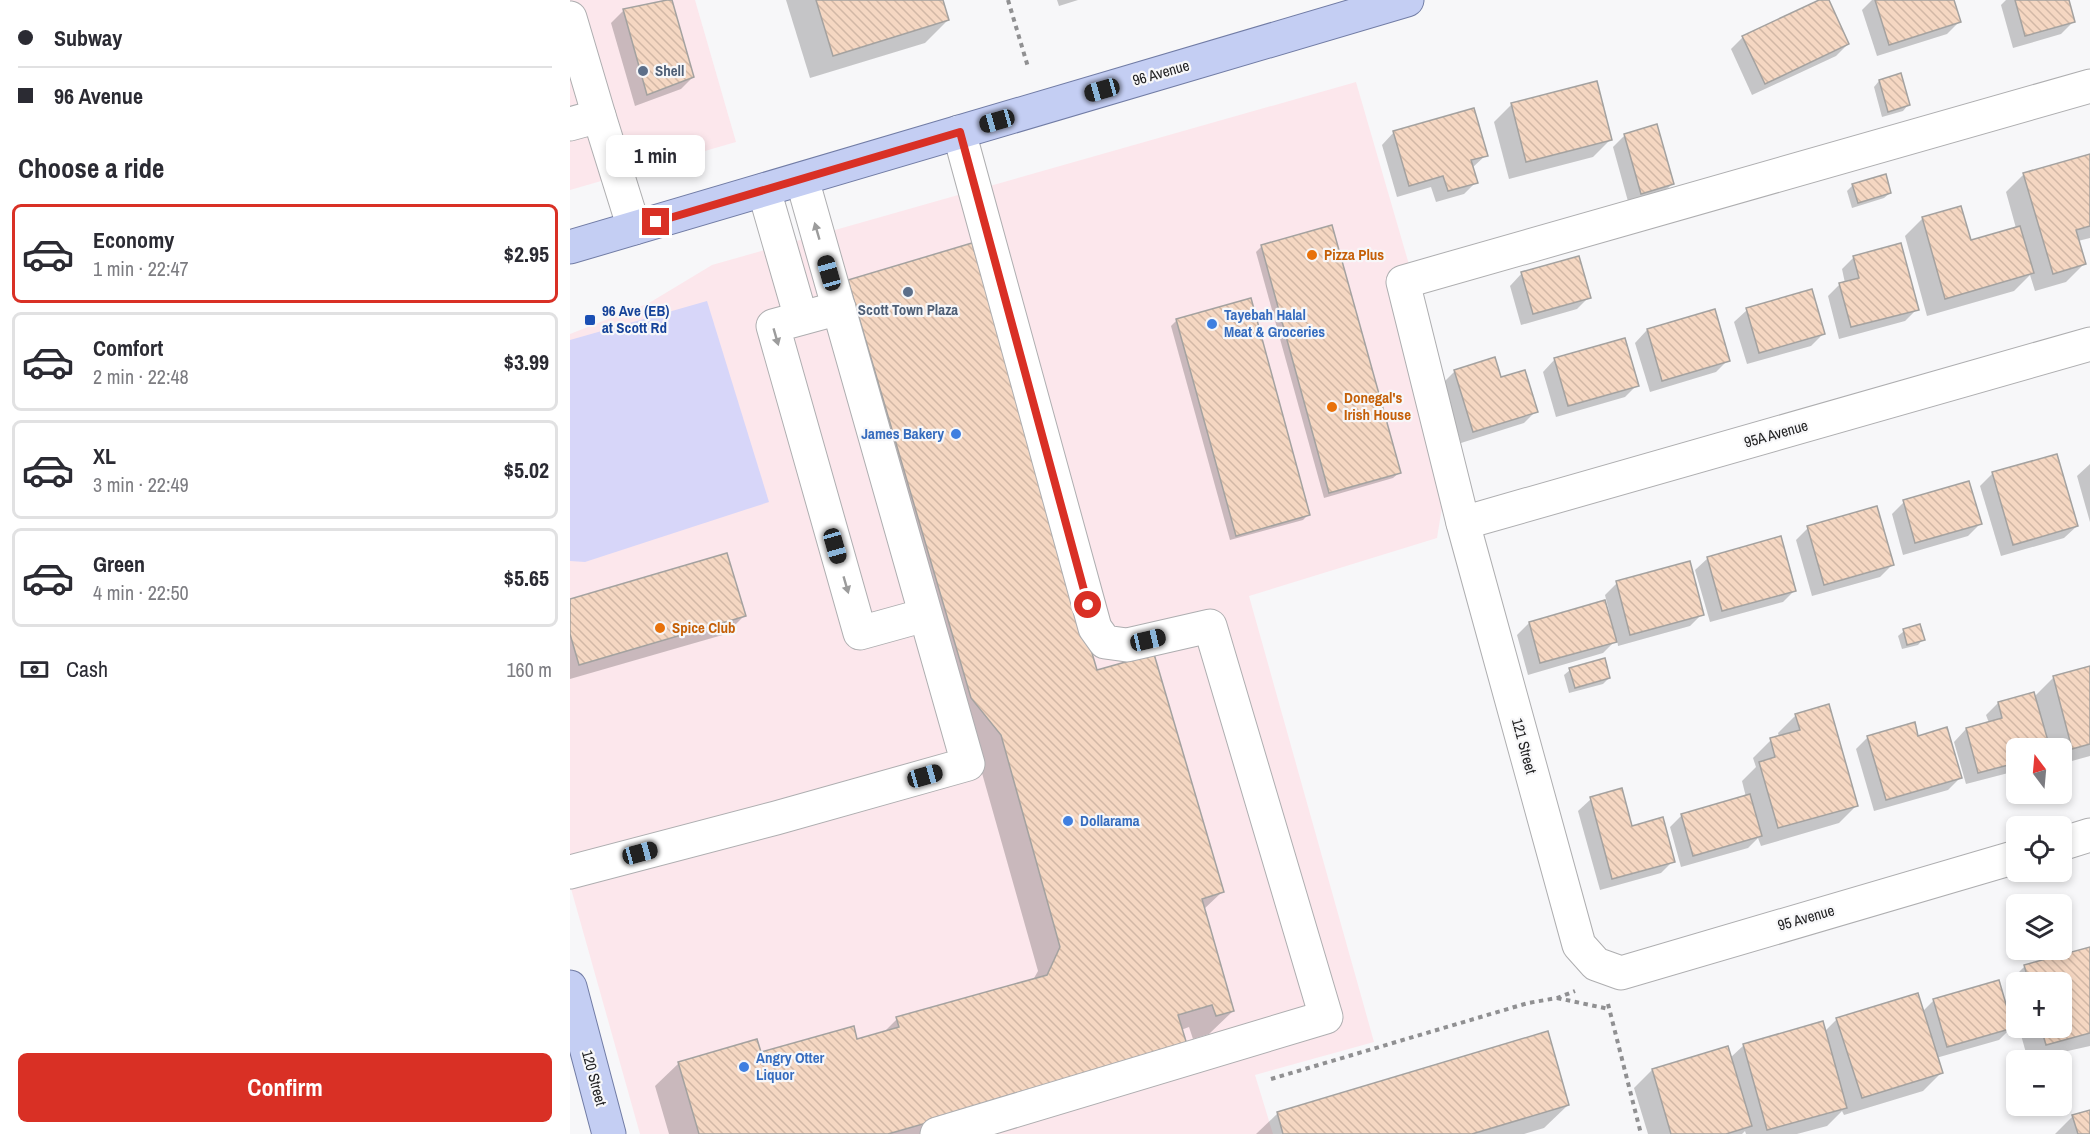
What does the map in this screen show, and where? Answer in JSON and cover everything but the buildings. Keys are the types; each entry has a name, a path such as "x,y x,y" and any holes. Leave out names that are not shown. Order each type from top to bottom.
{"main road":[{"name":"96 Avenue","path":"570,247 1407,0"},
{"name":"120 Street","path":"570,987 609,1134"}],"street":[{"path":"570,18 585,120 634,228"},
{"name":"121 Street","path":"1588,976 1463,523 1403,282 2090,86"},
{"path":"937,1134 1326,1017 1210,626 1127,645 1105,642 1095,628 960,132"},
{"path":"570,872 776,818 968,764 802,179"},
{"path":"764,190 801,318"},
{"path":"839,308 773,326 860,633 925,615"},
{"name":"95A Avenue","path":"1463,523 2090,344"},
{"path":"2072,841 2090,835"},
{"name":"95 Avenue","path":"1588,976 1621,973 2006,860"}],"path":[{"path":"1008,0 1028,66"},
{"path":"1557,998 1588,976"},
{"path":"1271,1079 1528,1003 1557,998 1609,1009 1641,1134"}],"shaded area":[{"name":"Shell","path":"570,0 695,0 736,142 570,190"},
{"path":"1356,82 1410,268 1446,483 1437,538 1249,596 1374,1042 1255,1075 1273,1134 640,1134 570,885 570,334 649,303 712,265"},
{"path":"707,301 769,502 585,562 570,561 570,340"}],"place":[{"name":"Shell","path":"643,71"},
{"name":"Pizza Plus","path":"1312,255"},
{"name":"Scott Town Plaza","path":"908,292"},
{"name":"96 Ave (EB) at Scott Rd","path":"590,320"},
{"name":"Tayebah Halal Meat & Groceries","path":"1212,324"},
{"name":"Donegal's Irish House","path":"1332,407"},
{"name":"James Bakery","path":"956,434"},
{"name":"Spice Club","path":"660,628"},
{"name":"Dollarama","path":"1068,821"},
{"name":"Angry Otter Liquor","path":"744,1067"}],"route":[{"path":"656,222 960,132 1088,605"}]}
